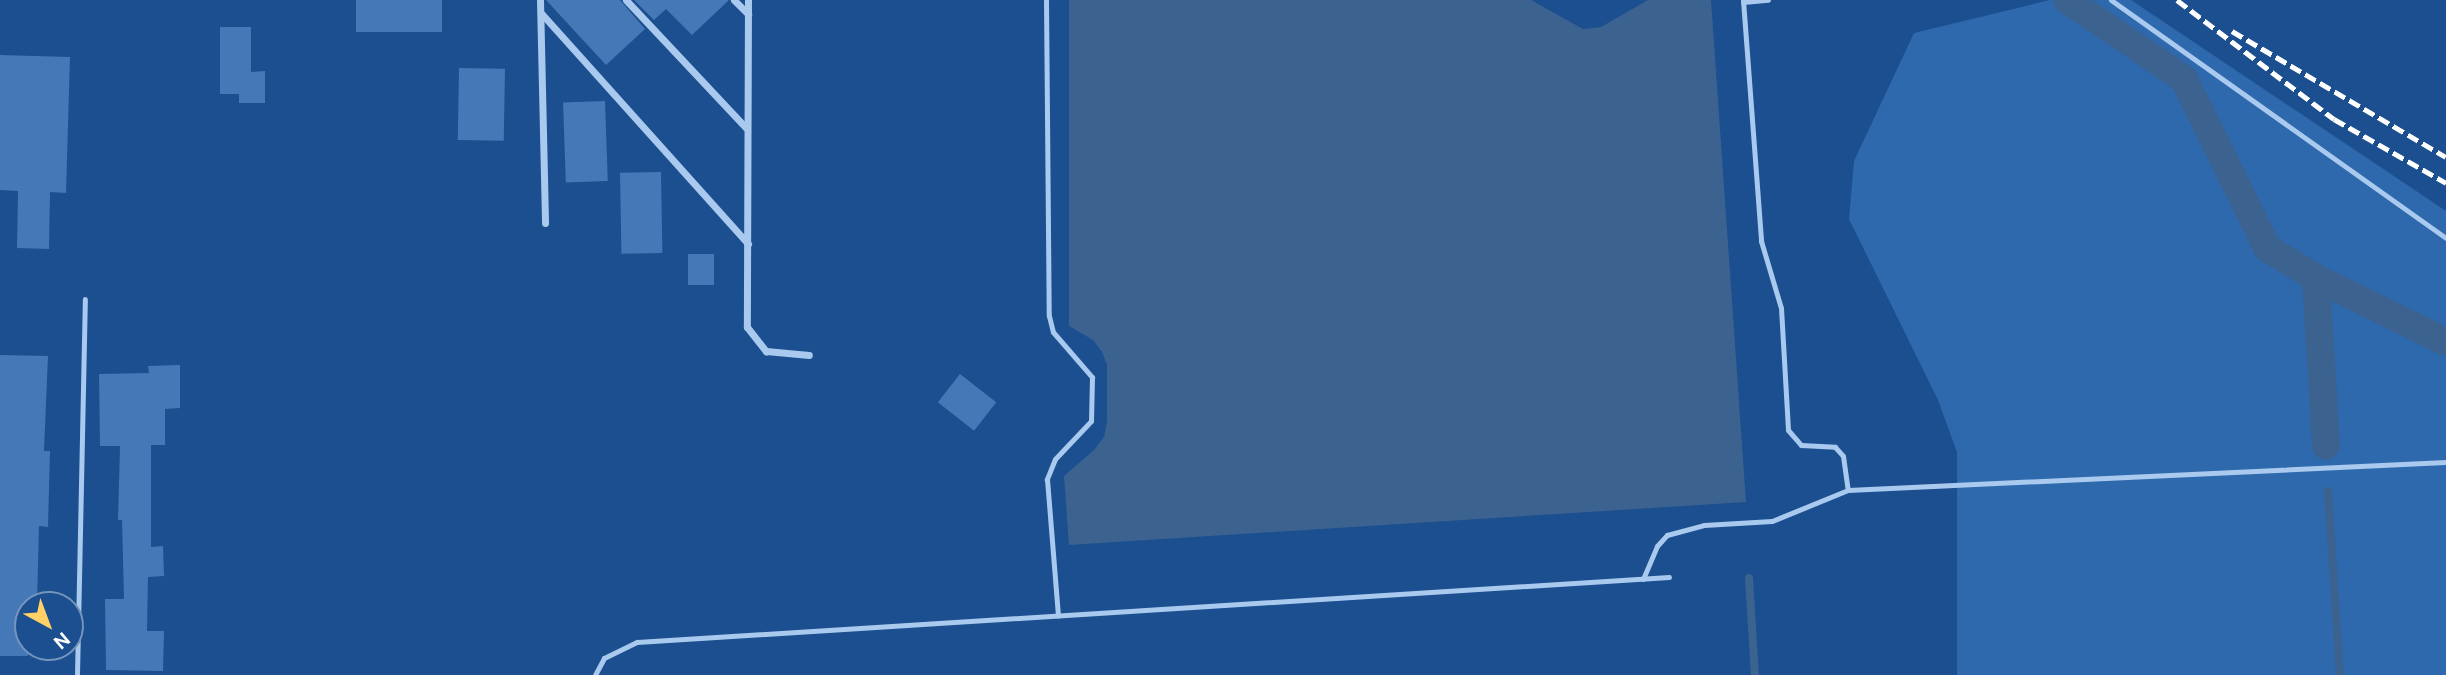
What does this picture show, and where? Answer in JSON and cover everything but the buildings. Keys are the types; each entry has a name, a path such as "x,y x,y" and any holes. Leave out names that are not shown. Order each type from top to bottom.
{"street":[{"path":"540,0 545,223"},
{"path":"625,0 746,128"},
{"path":"734,0 748,14"},
{"path":"748,0 747,327 766,351 809,355"},
{"path":"541,13 748,245"}],"lane":[{"path":"1046,0 1049,316 1053,332 1092,377 1091,421 1055,459 1047,480 1058,615"},
{"path":"1768,0 1743,1 1761,242 1781,307 1788,430 1801,445 1835,447 1843,456 1848,491"},
{"path":"2111,0 2446,238"},
{"path":"77,675 85,299"},
{"path":"1643,579 1657,546 1667,535 1704,525 1772,521 1848,491 2446,462"},
{"path":"594,675 604,658 637,642 1669,578"}],"shaded area":[{"path":"1069,0 1531,0 1583,29 1601,27 1648,0 1711,0 1746,502 1069,545 1064,476 1094,450 1104,437 1107,422 1107,365 1093,340 1069,326"},
{"path":"2050,0 2131,0 2446,211 2446,675 1957,675 1957,452 1938,400 1849,219 1854,161 1914,33"}],"waterway":[{"path":"2067,0 2184,79 2267,248 2316,278 2446,342"},
{"path":"2316,278 2326,446"},
{"path":"2328,491 2340,675"},
{"path":"1749,578 1755,675"}],"railway":[{"path":"2177,0 2334,119 2446,183"},
{"path":"2232,31 2446,157"}]}
